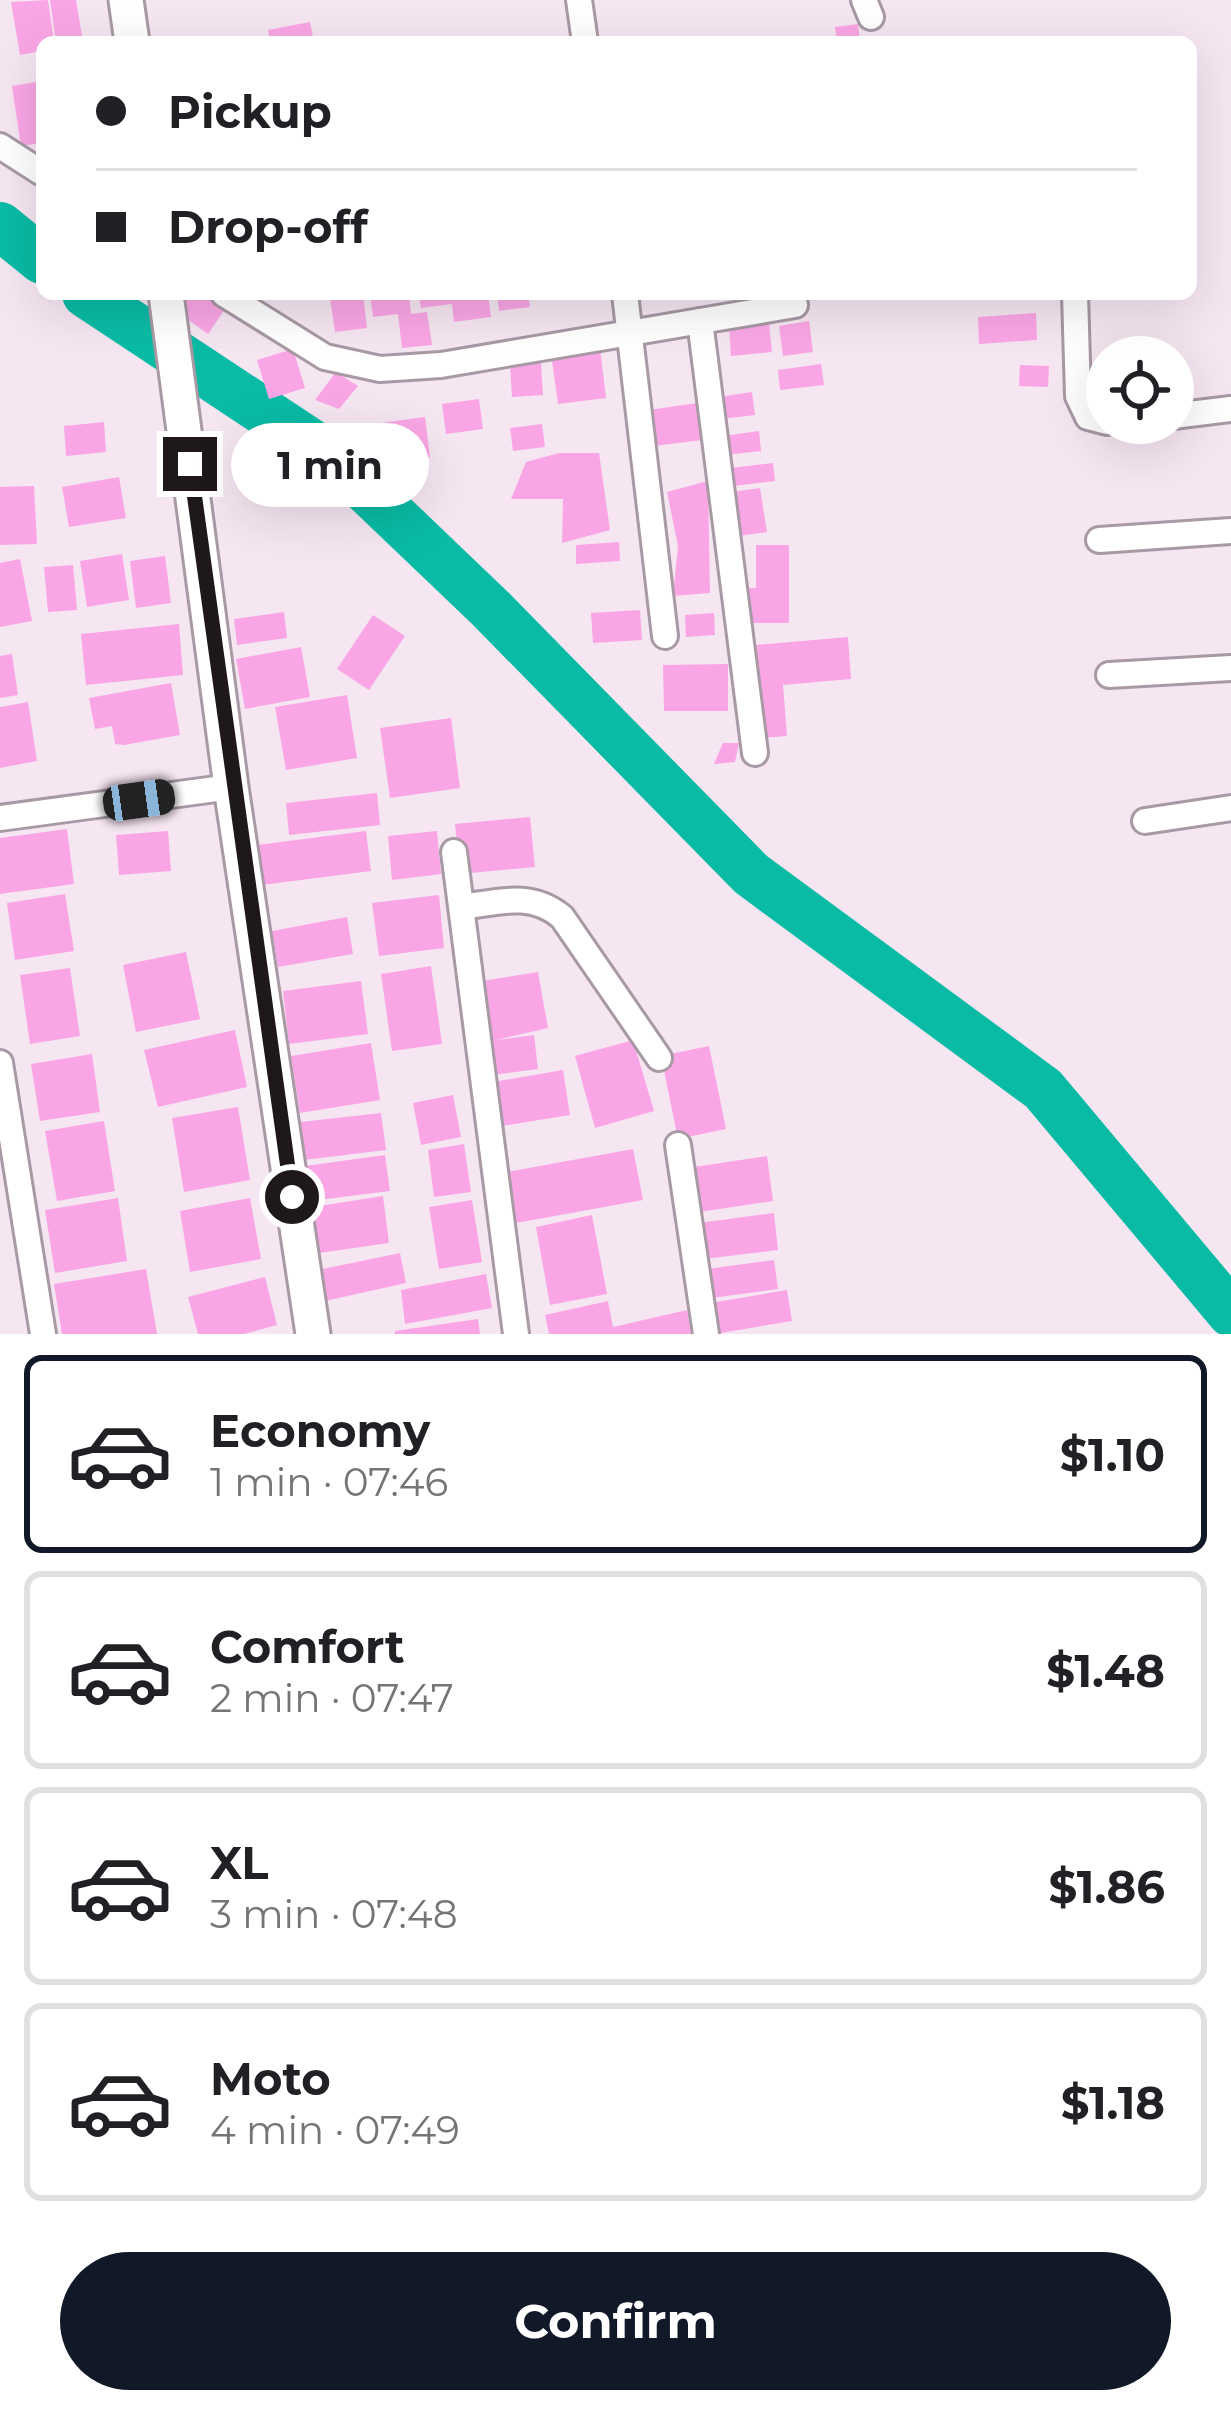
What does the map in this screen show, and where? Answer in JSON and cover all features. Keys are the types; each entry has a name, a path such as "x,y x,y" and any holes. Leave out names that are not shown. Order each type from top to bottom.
{"street":[{"path":"126,0 131,36"},
{"path":"579,0 584,36"},
{"path":"0,146 36,168"},
{"path":"167,300 231,788 313,1334"},
{"path":"234,300 325,357 353,367 441,364 795,305"},
{"path":"626,300 665,636"},
{"path":"1075,300 1078,396 1086,413"},
{"path":"700,321 755,753"},
{"path":"1194,413 1231,409"},
{"path":"1099,540 1231,531"},
{"path":"1109,675 1231,668"},
{"path":"0,818 231,788"},
{"path":"1145,820 1231,808"},
{"path":"454,851 516,1334"},
{"path":"461,907 526,898 544,902 562,917 659,1058"},
{"path":"0,1063 43,1334"},
{"path":"678,1145 706,1334"}],"building":[{"path":"48,0 53,36 36,36 36,52 20,55 11,2"},
{"path":"50,0 76,0 82,36 55,36"},
{"path":"310,22 313,36 269,36 268,30"},
{"path":"858,24 859,36 836,36 835,27"},
{"path":"36,82 36,144 21,146 12,86"},
{"path":"179,300 213,300 225,309 208,334 173,309"},
{"path":"330,300 364,300 367,328 335,332"},
{"path":"371,300 410,300 411,314 427,312 432,345 402,348 398,314 373,317"},
{"path":"420,300 489,300 491,317 454,322 452,304 421,308"},
{"path":"498,300 529,300 530,307 499,311"},
{"path":"1036,313 1037,340 979,344 978,317"},
{"path":"809,321 813,352 783,356 779,326"},
{"path":"769,324 772,352 731,356 729,327"},
{"path":"600,348 606,398 558,404 551,354"},
{"path":"293,349 305,388 269,399 257,360"},
{"path":"541,363 543,395 512,397 510,365"},
{"path":"821,364 824,385 780,390 778,370"},
{"path":"1020,365 1049,366 1048,387 1019,386"},
{"path":"336,372 358,386 339,409 315,400"},
{"path":"752,392 755,415 722,419 719,397"},
{"path":"479,399 483,429 446,434 442,404"},
{"path":"697,403 702,440 654,446 649,410"},
{"path":"425,417 430,457 378,464 373,424"},
{"path":"104,422 106,452 66,456 64,426"},
{"path":"542,424 545,447 513,451 510,428"},
{"path":"759,431 761,451 725,455 723,436"},
{"path":"559,453 599,453 610,530 562,543 563,499 511,499 526,462"},
{"path":"773,463 775,481 734,486 731,468"},
{"path":"119,477 126,518 69,527 62,487"},
{"path":"708,481 710,593 673,596 678,546 667,492"},
{"path":"34,486 37,544 0,545 0,487"},
{"path":"760,488 767,532 731,537 725,493"},
{"path":"619,542 620,561 576,564 576,545"},
{"path":"756,545 789,545 789,623 741,623 741,588 756,588"},
{"path":"122,554 129,600 87,607 80,561"},
{"path":"165,556 171,603 136,608 130,561"},
{"path":"20,559 32,621 0,627 0,563"},
{"path":"73,565 77,610 48,612 44,567"},
{"path":"640,610 642,640 593,643 591,613"},
{"path":"284,612 287,638 237,645 234,619"},
{"path":"714,613 715,635 686,637 685,615"},
{"path":"373,615 405,636 369,690 337,669"},
{"path":"179,624 183,675 86,685 81,634"},
{"path":"848,637 851,679 783,685 787,736 763,738 755,645"},
{"path":"301,647 310,697 245,709 236,659"},
{"path":"12,654 18,695 0,698 0,656"},
{"path":"728,664 728,711 664,711 663,665"},
{"path":"171,683 180,735 124,745 115,744 112,726 95,729 89,698"},
{"path":"347,695 357,758 286,770 275,707"},
{"path":"28,702 37,761 0,768 0,707"},
{"path":"451,718 460,788 390,798 380,728"},
{"path":"723,743 739,743 735,762 714,764"},
{"path":"377,793 380,825 289,835 286,803"},
{"path":"530,817 535,867 460,874 455,824"},
{"path":"67,829 74,884 0,894 0,838"},
{"path":"168,831 171,871 119,875 116,835"},
{"path":"366,831 371,871 262,885 257,845"},
{"path":"437,831 441,874 392,880 388,836"},
{"path":"65,894 74,951 15,960 7,903"},
{"path":"439,895 444,948 379,956 372,903"},
{"path":"347,917 353,954 278,967 272,931"},
{"path":"186,952 200,1019 136,1032 123,965"},
{"path":"431,966 442,1044 392,1051 381,974"},
{"path":"70,968 80,1036 30,1044 20,975"},
{"path":"538,972 548,1028 496,1040 534,1035 538,1069 492,1075 476,982"},
{"path":"361,981 368,1034 289,1044 283,991"},
{"path":"235,1030 247,1087 158,1107 144,1050"},
{"path":"633,1040 654,1111 595,1128 575,1056"},
{"path":"371,1043 380,1100 300,1113 291,1056"},
{"path":"709,1046 726,1129 678,1139 661,1056"},
{"path":"92,1054 100,1112 40,1121 31,1064"},
{"path":"563,1070 570,1115 501,1126 493,1082"},
{"path":"453,1095 461,1137 421,1145 413,1103"},
{"path":"238,1107 250,1180 184,1192 172,1118"},
{"path":"381,1113 386,1150 304,1160 300,1122"},
{"path":"104,1121 115,1191 57,1201 45,1131"},
{"path":"464,1144 471,1192 434,1197 428,1150"},
{"path":"633,1149 643,1200 516,1223 507,1172"},
{"path":"385,1155 390,1191 310,1201 305,1166"},
{"path":"767,1156 773,1201 693,1213 687,1168"},
{"path":"383,1196 389,1243 319,1253 313,1207"},
{"path":"118,1198 127,1261 55,1273 45,1210"},
{"path":"250,1198 261,1259 190,1272 180,1211"},
{"path":"472,1200 482,1262 439,1269 429,1207"},
{"path":"774,1213 778,1250 696,1260 691,1224"},
{"path":"592,1215 607,1294 550,1305 536,1227"},
{"path":"400,1253 406,1283 325,1301 318,1270"},
{"path":"774,1260 778,1289 704,1299 700,1270"},
{"path":"146,1269 157,1334 62,1334 54,1284"},
{"path":"486,1274 492,1308 405,1324 401,1290"},
{"path":"265,1277 277,1325 244,1334 198,1334 188,1297"},
{"path":"787,1290 792,1321 715,1334 710,1303"},
{"path":"608,1301 613,1327 687,1310 691,1334 549,1334 545,1315"},
{"path":"478,1319 480,1334 395,1334 395,1331"}],"waterway":[{"path":"0,226 36,255"},
{"path":"95,300 331,456 490,608 751,874 1043,1089 1231,1313"}],"route":[{"path":"190,464 231,788 292,1197"}]}
